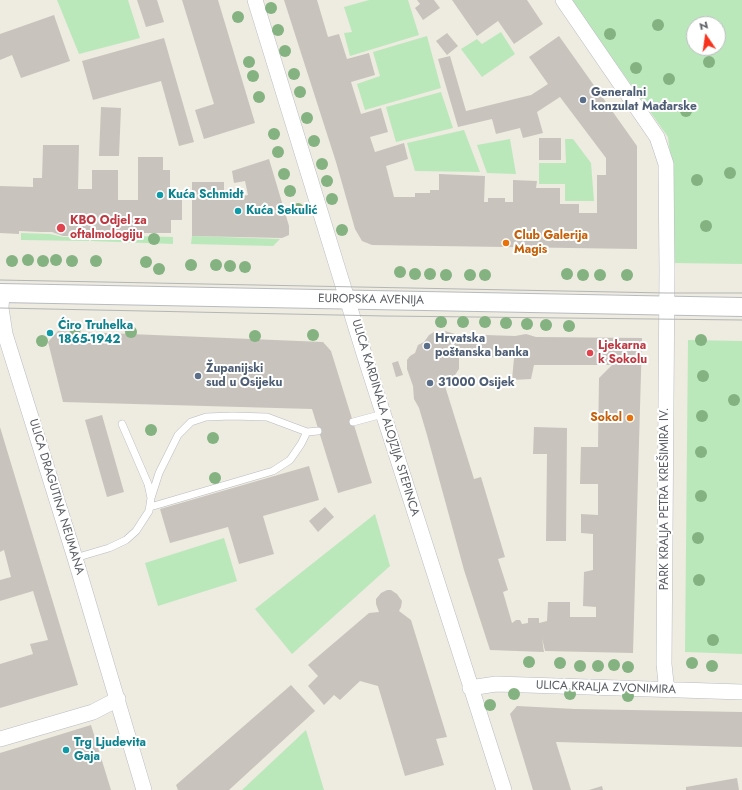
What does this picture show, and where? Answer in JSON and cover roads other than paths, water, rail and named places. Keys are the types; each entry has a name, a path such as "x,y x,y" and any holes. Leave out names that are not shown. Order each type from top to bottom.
{"street":[{"name":"ULICA KARDINALA ALOJZIJA STEPINCA","path":"255,0 294,132 470,688 504,790"},
{"name":"PARK KRALJA PETRA KREŠIMIRA IV.","path":"563,0 657,137 664,154 667,175 664,664 666,683 669,690"},
{"name":"EUROPSKA AVENIJA","path":"1,293 742,308"},
{"name":"ULICA DRAGUTINA NEUMANA","path":"1,293 1,308 5,334 118,699"},
{"name":"ULICA KRALJA ZVONIMIRA","path":"470,688 496,684 742,692"},
{"path":"0,739 93,712 118,699 144,790"}],"lane":[{"path":"353,422 383,414"},
{"path":"75,558 109,548 126,540 136,531 149,511 151,498 159,473 178,435 191,422 206,417 267,417 307,432 318,431"},
{"path":"122,424 148,484 151,498"},
{"path":"150,507 273,471 290,460 307,432"}],"tram line":[{"path":"0,280 666,293 742,293"},
{"path":"0,308 385,316 742,320"}],"place":[{"name":"Generalni konzulat Mađarske","path":"583,100"},
{"name":"Kuća Schmidt","path":"160,195"},
{"name":"Kuća Sekulić","path":"238,211"},
{"name":"KBO Odjel za oftalmologiju","path":"61,228"},
{"name":"Club Galerija Magis","path":"506,243"},
{"name":"Ćiro Truhelka 1865-1942","path":"50,333"},
{"name":"Hrvatska poštanska banka","path":"427,346"},
{"name":"Ljekarna k Sokolu","path":"590,353"},
{"name":"Županijski sud u Osijeku","path":"198,376"},
{"name":"31000 Osijek","path":"430,383"},
{"name":"Sokol","path":"630,418"},
{"name":"Trg Ljudevita Gaja","path":"66,750"}]}
